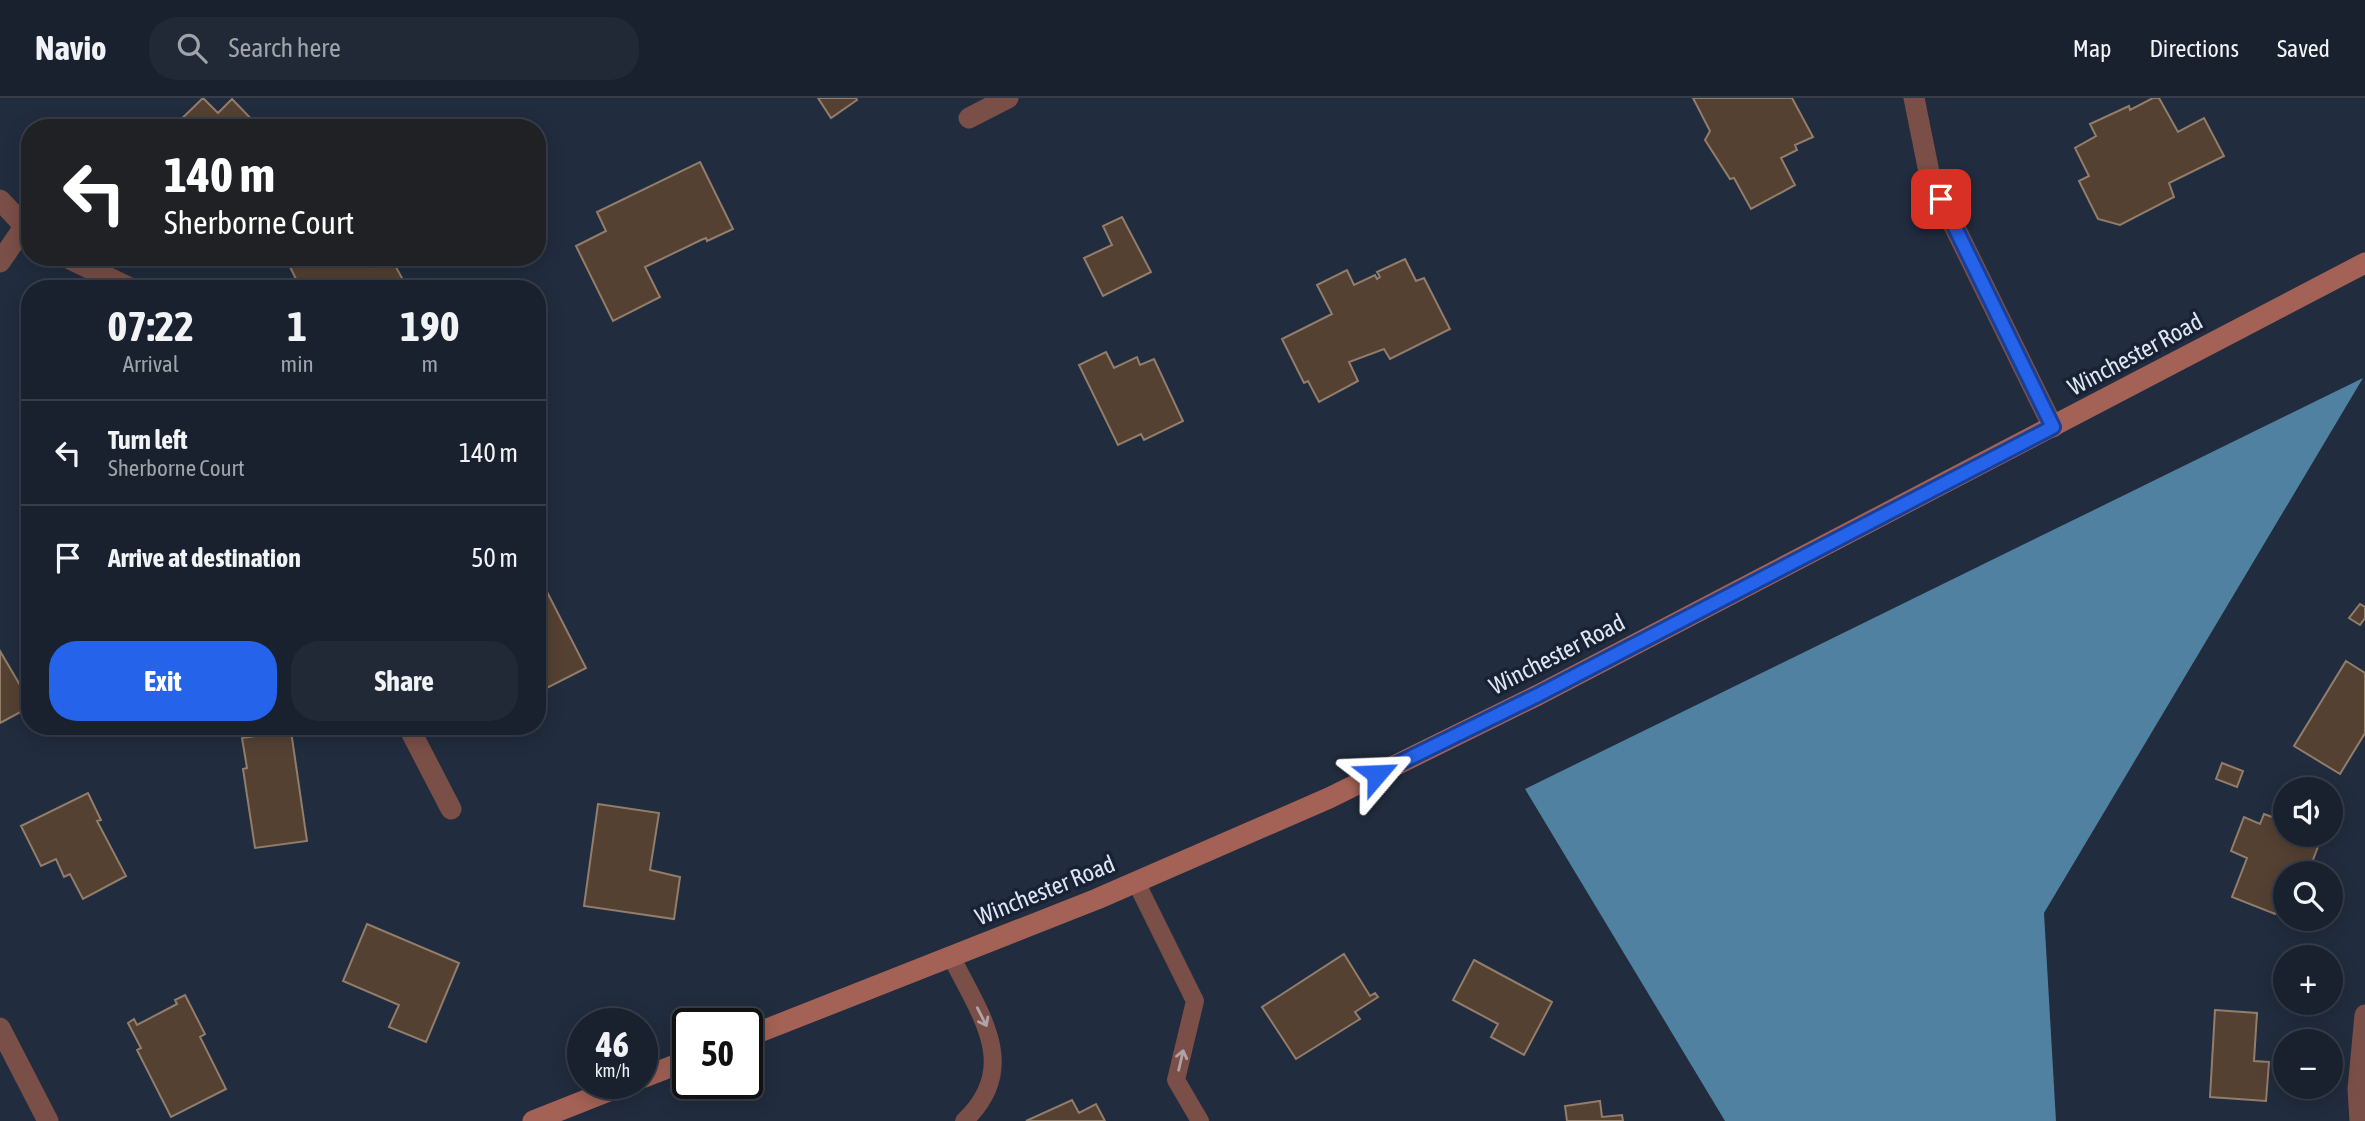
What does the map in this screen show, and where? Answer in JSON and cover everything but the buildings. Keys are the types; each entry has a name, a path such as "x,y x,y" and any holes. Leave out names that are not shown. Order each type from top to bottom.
{"main road":[{"name":"Winchester Road","path":"763,1031 1136,882 1329,798 1538,695 2365,263"},
{"path":"533,1121 589,1099"}],"street":[{"path":"969,118 1008,98"},
{"path":"1914,98 1930,177 2053,427"},
{"path":"0,200 21,223"},
{"path":"0,262 21,236"},
{"path":"85,266 113,280"},
{"path":"413,735 451,809"},
{"path":"2360,1121 2358,1089 2365,1016"},
{"path":"0,1028 48,1121"}],"lane":[{"path":"1136,882 1195,1001 1176,1080 1200,1121"},
{"path":"951,956 992,1038 993,1074 982,1105 964,1121"}],"water":[{"path":"2363,378 2044,913 2056,1121 1725,1121 1525,789"}],"route":[{"path":"1377,774 1538,695 2053,427 1941,199"}]}
